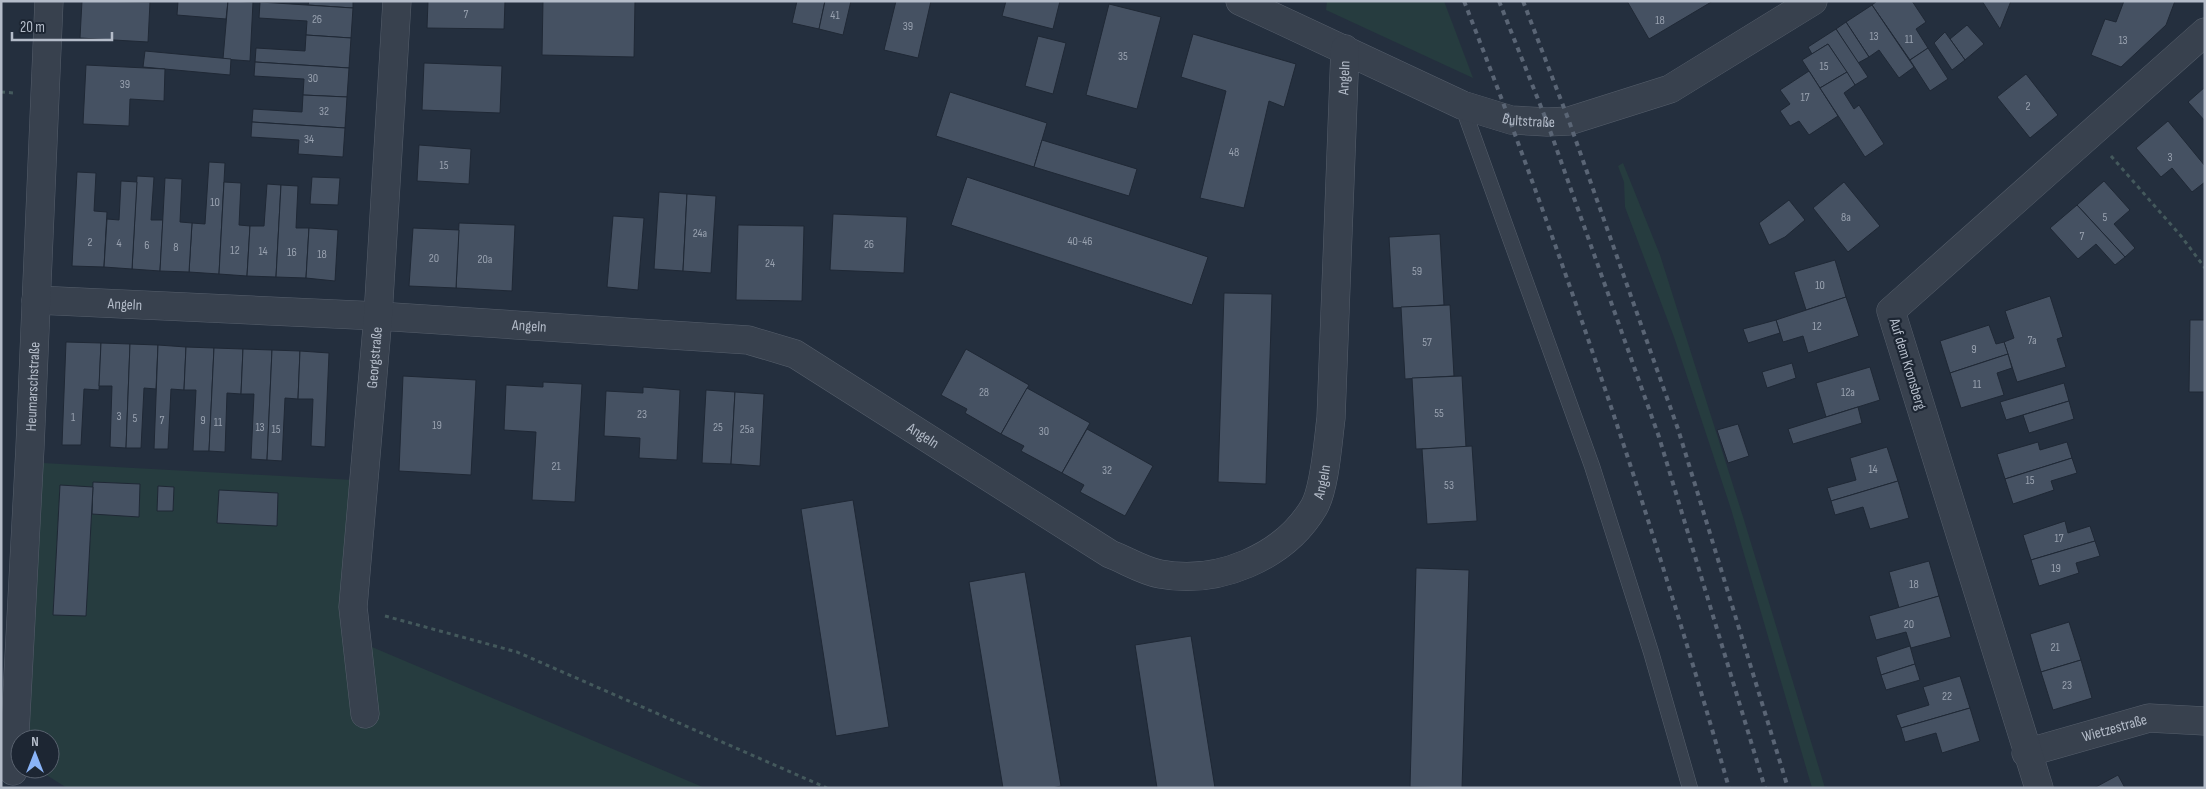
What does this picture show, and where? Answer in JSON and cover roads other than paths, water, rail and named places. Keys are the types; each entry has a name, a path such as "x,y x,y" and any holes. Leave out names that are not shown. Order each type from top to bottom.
{"street":[{"name":"Heumarschstraße","path":"15,729 49,1"},
{"name":"Georgstraße","path":"365,714 353,607 378,316 397,1"},
{"name":"Bultstraße","path":"1240,1 1462,105 1510,120 1570,121 1670,89 1813,1"},
{"name":"Auf dem Kronsberg","path":"2038,788 1892,311 2205,32"},
{"name":"Angeln","path":"36,300 378,316 748,340 802,358 1110,554 1159,574 1199,577 1246,566 1292,536 1315,506 1323,476 1331,418 1345,49"},
{"name":"Wietzestraße","path":"2026,753 2149,718 2205,720"}],"lane":[{"path":"1462,105 1592,466 1651,652 1690,788"}],"railway":[{"path":"1464,1 1537,195 1606,392 1670,589 1729,788"},
{"path":"1499,1 1547,122 1659,437 1765,788"},
{"path":"1523,1 1569,121 1678,429 1788,788"}]}
